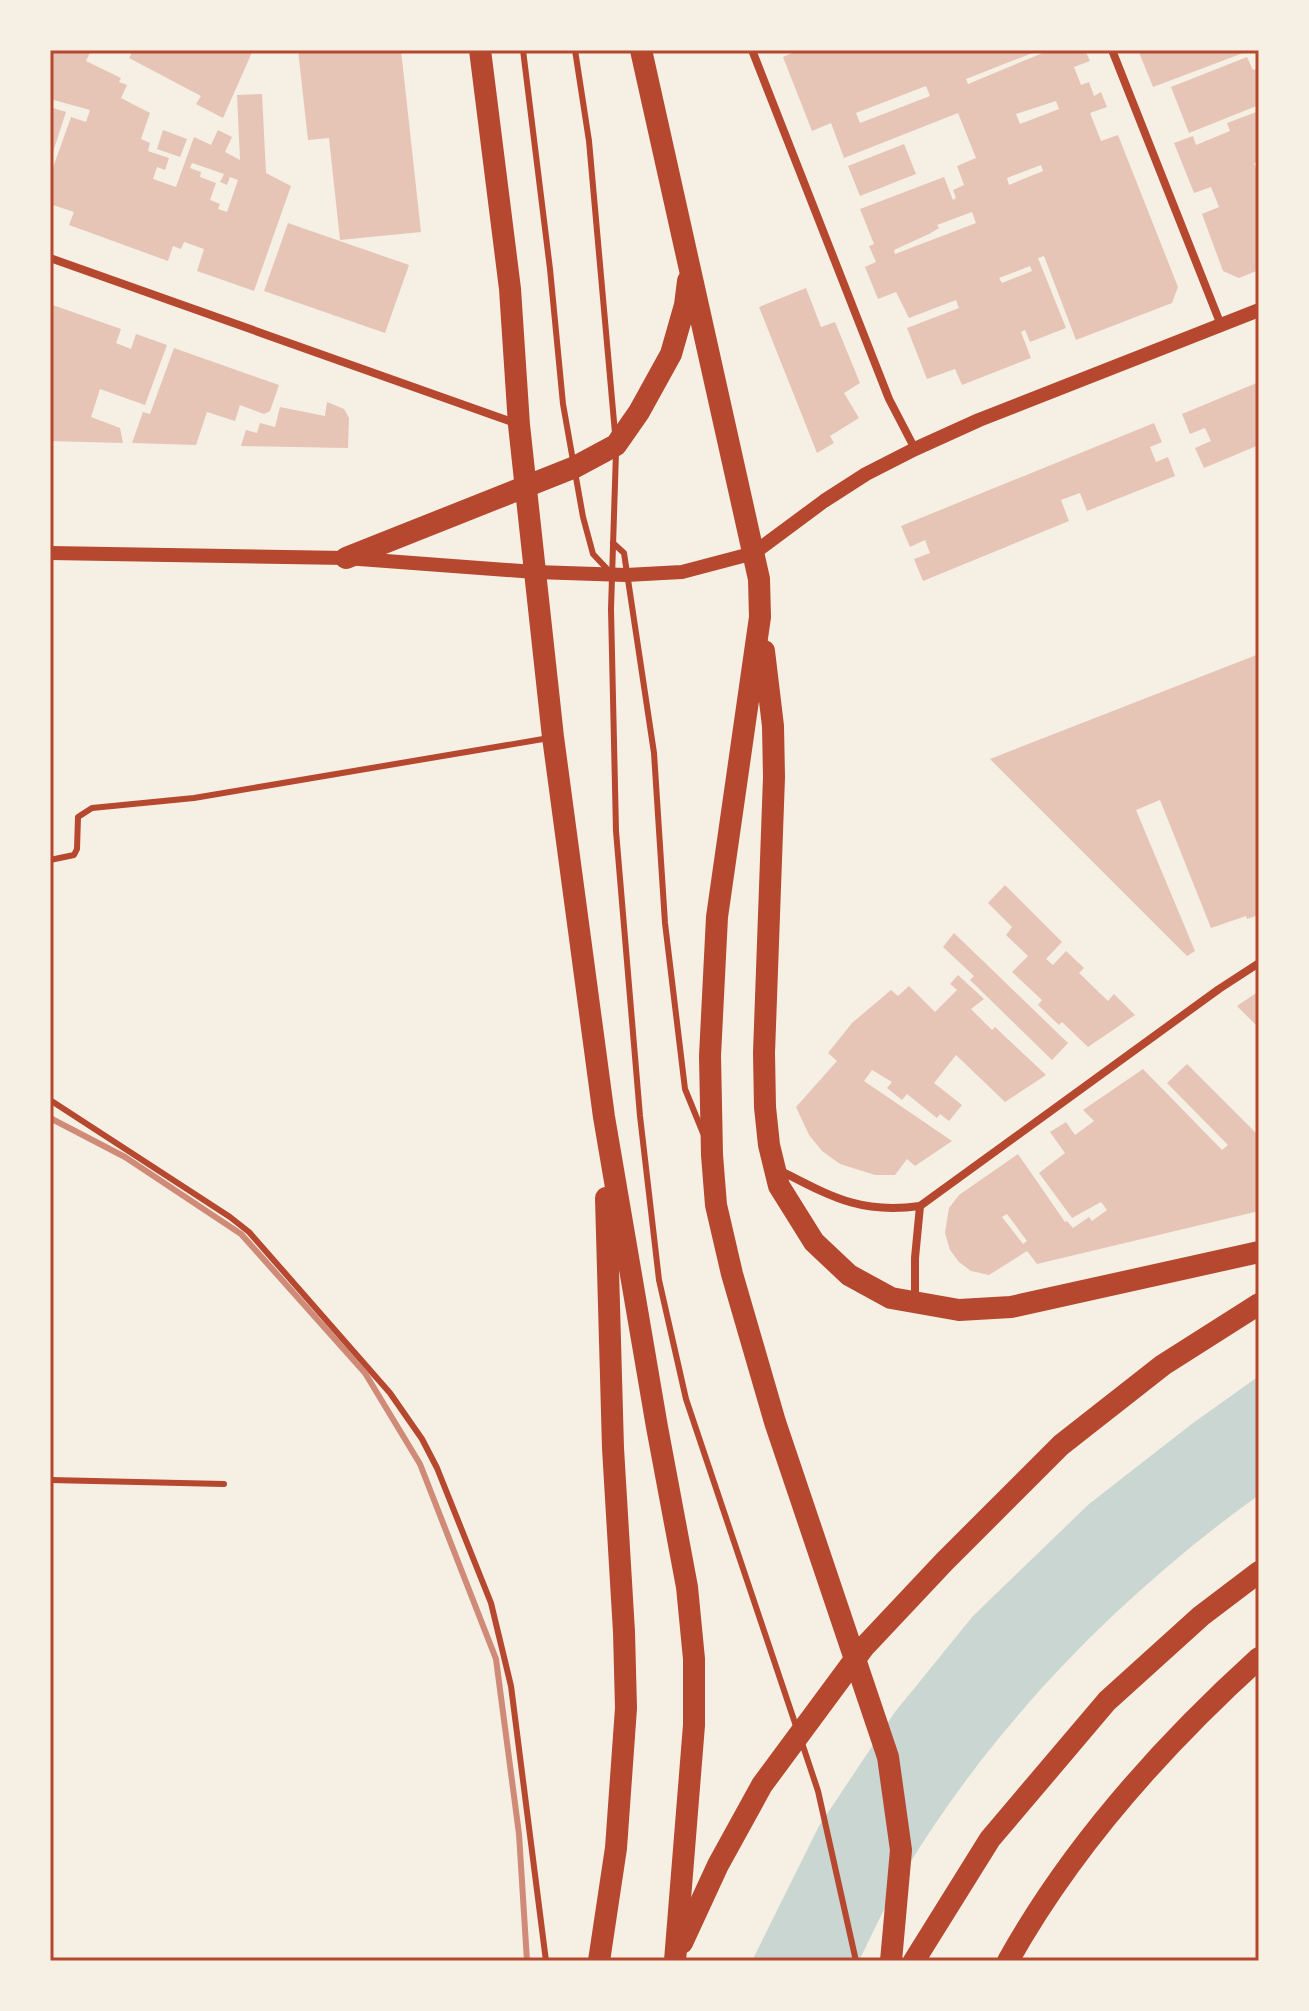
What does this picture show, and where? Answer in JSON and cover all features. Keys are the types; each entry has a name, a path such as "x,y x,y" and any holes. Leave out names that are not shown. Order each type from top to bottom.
{"highway":[{"path":"480,50 510,289 519,425 553,737 604,1117 687,1587 694,1659 694,1725 676,1958"},
{"path":"641,50 759,579 760,617 773,726 774,777 764,1053 765,1107 773,1167 779,1186 793,1212 830,1259 849,1275 891,1298 959,1310 1011,1307 1259,1252"},
{"path":"346,558 575,467 616,445 639,412 671,354 685,305 690,266"},
{"path":"760,617 717,917 710,1056 716,1205 732,1274 775,1422 888,1757 901,1850 891,1961"},
{"path":"599,1961 616,1848 626,1708 613,1448 604,1117"},
{"path":"676,1958 718,1865 762,1785 864,1647 1061,1445 1163,1365 1259,1304"},
{"path":"914,1961 990,1839 1107,1701 1201,1616 1259,1572"},
{"path":"1008,1961 1102,1821 1192,1720 1259,1658"}],"street":[{"path":"752,50 889,399 915,449"},
{"path":"1112,50 1221,325"},
{"path":"50,258 519,425"},
{"path":"50,553 346,558 535,572 682,572 754,553 824,501 866,474 915,449 979,420 1259,310"},
{"path":"773,1167 823,1192 861,1206 885,1209 920,1206 1259,963"},
{"path":"915,1303 920,1206"}],"lane":[{"path":"523,50 563,404 583,517 593,554 619,574"},
{"path":"575,50 589,141 616,445 613,543 654,753 665,923 685,1089 712,1155"},
{"path":"613,543 624,553 611,609 616,831 640,1116 659,1280 686,1399 818,1791 856,1961"},
{"path":"50,860 67,858 76,852 76,822 86,809 194,798 553,737"},
{"path":"50,1100 249,1232 390,1393 422,1439 437,1468 491,1603 511,1686 546,1961"},
{"path":"50,1480 224,1484"}],"shaded area":[{"path":"1259,1376 1259,1495 1156,1576 1108,1620 1018,1715 938,1819 903,1874 859,1961 752,1961 819,1826 895,1712 973,1616 1089,1504"}],"building":[{"path":"50,50 91,50 86,61 121,78 119,82 127,85 121,98 150,113 141,139 150,143 148,151 169,158 165,170 157,167 153,179 176,187 194,137 211,145 218,130 232,137 225,152 240,160 237,95 262,94 266,173 291,186 254,291 197,271 204,249 184,242 181,249 173,246 168,261 69,225 74,212 50,204 50,176 71,117 86,122 90,110 50,99","holes":["192,163 224,174 220,182 227,185 230,177 238,180 227,212 218,209 220,204 210,200 216,183 200,177 201,172 190,168"]},
{"path":"133,50 253,50 223,118 196,104 201,96 129,58"},
{"path":"298,50 401,50 421,232 340,240 329,138 308,140"},
{"path":"790,50 1040,50 966,79 968,84 1050,50 1085,50 1090,61 1074,67 1081,85 1089,82 1094,96 1101,92 1107,107 1090,113 1101,141 1118,135 1178,287 1172,303 1076,340 1044,256 1038,258 1066,328 1030,342 1025,330 1021,332 1031,358 962,385 955,369 927,379 907,328 959,308 956,300 909,318 896,292 878,299 865,267 876,262 869,246 874,244 860,209 944,177 953,200 956,198 953,190 964,185 957,166 976,158 958,113 844,158 831,123 812,131 783,57 792,53","holes":["926,86 930,96 860,123 856,113","1056,101 1059,109 1020,124 1016,114","1041,165 1043,171 1009,185 1007,178","972,212 976,223 895,254 894,250 939,228 937,225","1030,266 1032,271 1002,283 999,278"]},
{"path":"1138,50 1251,50 1153,87"},
{"path":"1247,57 1253,70 1259,68 1259,105 1189,133 1171,87"},
{"path":"50,107 66,112 51,158 50,158"},
{"path":"1259,111 1259,161 1254,163 1259,177 1259,270 1239,278 1223,271 1202,214 1219,207 1211,187 1194,193 1174,143 1193,136 1196,145 1230,131 1227,123"},
{"path":"163,130 187,139 180,157 157,149"},
{"path":"904,144 916,174 860,196 848,166"},
{"path":"288,223 409,265 385,333 264,291"},
{"path":"806,288 821,327 835,322 860,383 844,393 859,418 830,436 834,443 817,453 759,307"},
{"path":"50,304 121,329 116,343 131,349 136,334 167,345 145,405 100,389 91,417 120,428 123,443 50,441"},
{"path":"174,348 279,385 270,411 264,414 240,405 235,421 207,412 196,445 132,443 143,412 150,414"},
{"path":"1259,382 1259,445 1204,468 1195,448 1211,441 1205,428 1190,434 1182,414"},
{"path":"327,402 344,409 349,418 348,448 241,446 246,430 257,433 260,423 275,427 280,407 325,416"},
{"path":"1154,423 1162,442 1150,447 1156,462 1168,457 1175,476 1087,511 1080,493 1061,500 1069,521 923,581 914,559 930,553 925,540 910,547 901,526"},
{"path":"1259,654 1259,915 1247,919 1246,916 1211,928 1160,800 1136,810 1195,951 1187,956 990,759"},
{"path":"1005,885 1062,942 1046,959 1053,965 1066,951 1084,968 1079,973 1108,1001 1114,994 1135,1015 1088,1047 1062,1022 1059,1025 1038,1005 1042,1000 1012,972 1028,956 1006,935 1012,927 988,903"},
{"path":"954,933 1068,1043 1052,1060 970,980 974,976 943,947"},
{"path":"958,975 984,999 971,1009 1046,1075 1005,1102 956,1055 934,1083 962,1105 949,1121 940,1114 937,1118 907,1094 902,1100 887,1088 892,1082 872,1070 864,1081 952,1141 915,1166 907,1159 895,1175 875,1175 840,1164 822,1151 809,1135 796,1107 837,1061 828,1053 852,1023 891,990 898,996 909,986 935,1012 957,990 950,984"},
{"path":"1259,991 1259,1028 1237,1006"},
{"path":"1187,1064 1259,1136 1259,1211 1037,1264 1027,1251 989,1275 971,1271 959,1262 950,1250 945,1233 949,1208 959,1195 1018,1154 1065,1222 1073,1228 1089,1217 1092,1221 1107,1210 1101,1202 1072,1218 1039,1173 1065,1153 1050,1132 1066,1122 1075,1135 1094,1121 1083,1110 1143,1069 1222,1150 1228,1145 1167,1083","holes":["1007,1214 1027,1241 1023,1244 1002,1217"]}],"railway":[{"path":"50,1118 125,1157 241,1234 365,1373 420,1464 496,1659 519,1834 527,1961"}]}
